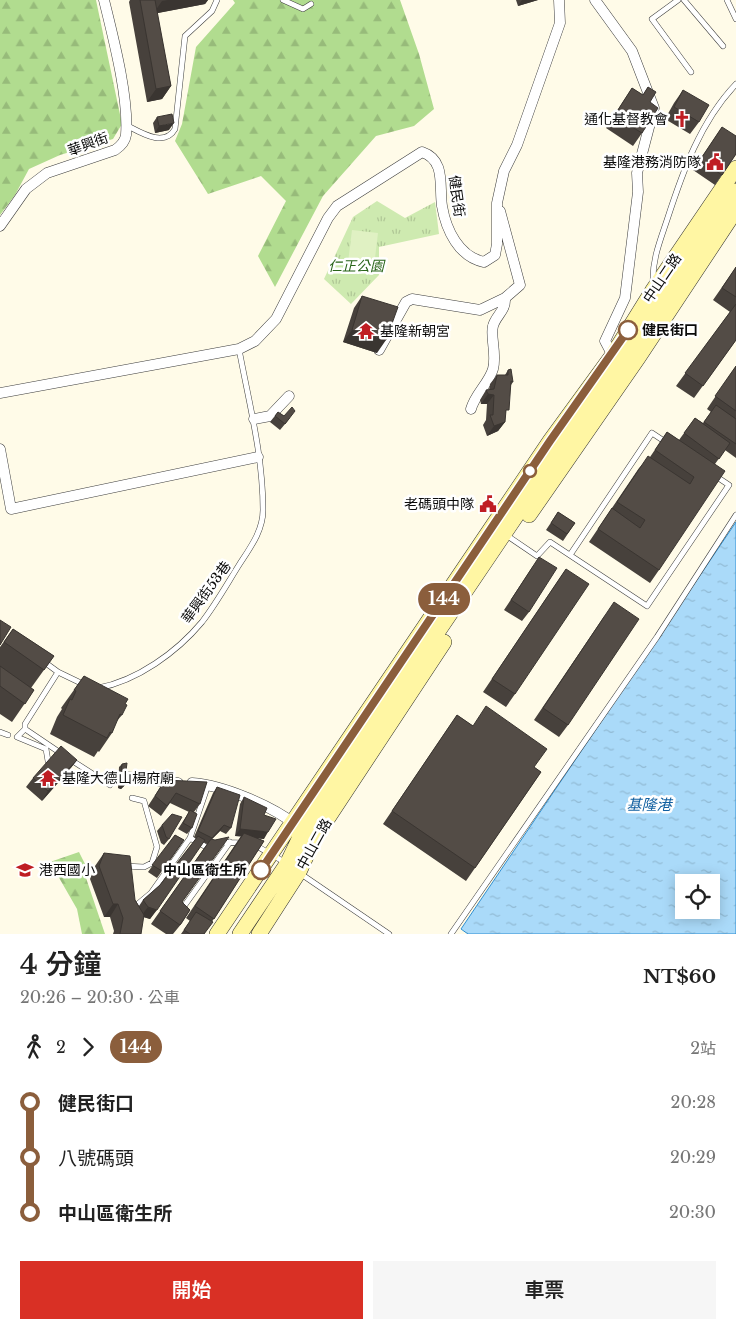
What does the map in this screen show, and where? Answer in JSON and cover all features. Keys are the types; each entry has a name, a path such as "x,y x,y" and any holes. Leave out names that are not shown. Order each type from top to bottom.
{"street":[{"name":"華興街","path":"0,226 26,189 42,176 115,150 122,145 126,136 116,46 104,0"},
{"name":"健民街","path":"239,349 255,340 276,319 328,218 337,206 422,152 432,155 438,164 442,183 442,206 448,230 462,251 472,259 484,262 495,255 497,244 497,203 504,171 517,145 560,23 559,0"},
{"path":"503,533 620,363 605,341 625,298 638,192 637,173 654,108 632,51 595,0"},
{"name":"中山二路","path":"620,363 653,290 736,168"},
{"name":"中山二路","path":"620,363 736,191"},
{"path":"379,350 406,302 412,299 480,310 505,298 520,285 497,203"},
{"name":"中山二路","path":"217,934 272,854 303,831 369,755 503,533 550,441 620,363 736,210"},
{"path":"471,409 474,398 493,370 496,350 493,326 505,306 505,298"},
{"path":"0,393 239,349"},
{"path":"254,419 270,416 289,396"},
{"path":"0,449 11,509"},
{"path":"0,512 258,457"},
{"name":"中山二路","path":"259,934 293,868 303,831 503,533"},
{"path":"119,776 153,782 208,785 240,796 303,831"},
{"name":"中山二路","path":"240,934 293,868"}],"lane":[{"path":"125,124 149,136 162,138 172,135 175,129 185,36 212,11 217,0"},
{"path":"282,0 303,9 311,4"},
{"path":"678,0 652,19 691,72"},
{"path":"684,0 723,46"},
{"path":"727,0 736,19"},
{"path":"653,290 652,265 685,165 707,123 736,84"},
{"name":"華興街53巷","path":"38,657 58,672 96,688 121,682 171,651 201,623 257,537 263,512 254,419 239,349"},
{"path":"570,555 652,433 675,449"},
{"path":"503,533 537,556 550,542 647,606 729,485 706,469"},
{"path":"451,934 657,637 736,515"},
{"path":"48,761 46,749 18,737 25,729 24,724 58,672"},
{"path":"25,729 110,785"},
{"path":"0,732 8,735"},
{"path":"136,916 130,906 151,893 190,838 208,785"},
{"path":"117,865 144,867 152,863 157,848 144,801 132,798"},
{"path":"190,838 209,849 217,841 259,845 389,934"},
{"path":"178,915 230,842"},
{"path":"126,866 127,876"}],"green space":[{"path":"0,0 96,0 122,124 113,139 60,155 29,169 15,195 0,215"},
{"path":"233,0 400,0 419,54 434,109 414,126 376,136 323,196 275,287 258,256 286,201 261,176 208,194 175,141 182,124 196,47 235,3"},
{"name":"仁正公園","path":"377,201 405,218 435,202 439,234 379,247 379,275 351,304 324,279 353,217"},
{"path":"352,230 378,233 373,275 347,271"},
{"path":"79,852 85,864 85,875 105,934 82,934 77,909 50,862"}],"water":[{"name":"基隆港","path":"736,522 736,934 468,934 461,929"}],"building":[{"path":"140,0 155,0 171,86 156,89"},
{"path":"648,87 656,92 650,102 658,108 642,133 614,116 632,88 643,95"},
{"path":"683,90 709,105 699,122 674,107"},
{"path":"172,114 174,123 159,126 157,117"},
{"name":"基隆港務消防隊","path":"722,127 736,136 736,154 722,175 700,160"},
{"path":"736,267 736,297 722,288"},
{"path":"362,296 398,307 386,340 352,330"},
{"path":"736,304 736,340 703,386 685,373"},
{"path":"736,366 736,411 715,396"},
{"path":"511,369 513,382 511,381 509,410 506,410 505,422 494,426 490,415 493,415 494,395 488,394 486,390 494,389 497,375 508,375 508,370"},
{"path":"716,405 736,419 736,444 704,422"},
{"path":"292,407 295,411 285,424 275,416 278,412 284,416"},
{"path":"695,418 730,443 719,459 684,433"},
{"path":"667,432 725,471 659,570 598,529 612,508 640,528 645,520 617,502 648,456 690,484 694,477 655,450"},
{"path":"558,512 575,523 567,534 551,523"},
{"path":"539,557 557,568 529,612 511,600"},
{"path":"566,569 589,584 515,694 492,679"},
{"path":"614,602 639,619 568,725 543,708"},
{"path":"0,620 11,627 0,645"},
{"path":"13,629 54,656 44,670 4,642"},
{"path":"0,666 34,690 25,704 0,686"},
{"path":"84,676 128,699 122,715 120,714 112,733 110,732 107,738 63,715 76,691 74,690"},
{"path":"486,706 547,749 534,767 541,772 475,868 392,811 457,715 473,726"},
{"name":"基隆大德山楊府廟","path":"61,746 77,760 48,791 33,778"},
{"path":"127,763 124,786 120,785 122,764"},
{"path":"165,780 207,782 200,804 176,793 167,806 155,796"},
{"path":"217,787 240,795 231,828 224,825 212,838 198,831"},
{"path":"244,797 267,808 264,815 276,819 268,832 240,829"},
{"path":"190,810 197,814 192,828 183,823"},
{"path":"172,814 182,817 169,839 166,837 162,825"},
{"path":"244,833 264,841 214,919 195,906"},
{"path":"175,835 184,840 162,871 152,865"},
{"path":"198,836 205,840 157,910 148,907 143,900 160,885"},
{"path":"229,837 182,902 190,910 180,925 160,911 211,839"},
{"path":"104,853 130,856 135,900 144,915 141,934 120,934 123,918 118,904 113,904 99,866"},
{"path":"196,912 213,922 204,934 190,934 184,930"}],"bus line":[{"name":"144","path":"261,870 550,441 612,356 628,330"}],"place":[{"name":"通化基督教會","path":"682,119"},
{"name":"基隆港務消防隊","path":"715,162"},
{"name":"健民街口","path":"628,330"},
{"name":"基隆新朝宮","path":"366,331"},
{"name":"老碼頭中隊","path":"488,504"},
{"name":"基隆大德山楊府廟","path":"48,778"},
{"name":"港西國小","path":"25,870"},
{"name":"中山區衛生所","path":"261,870"}]}
